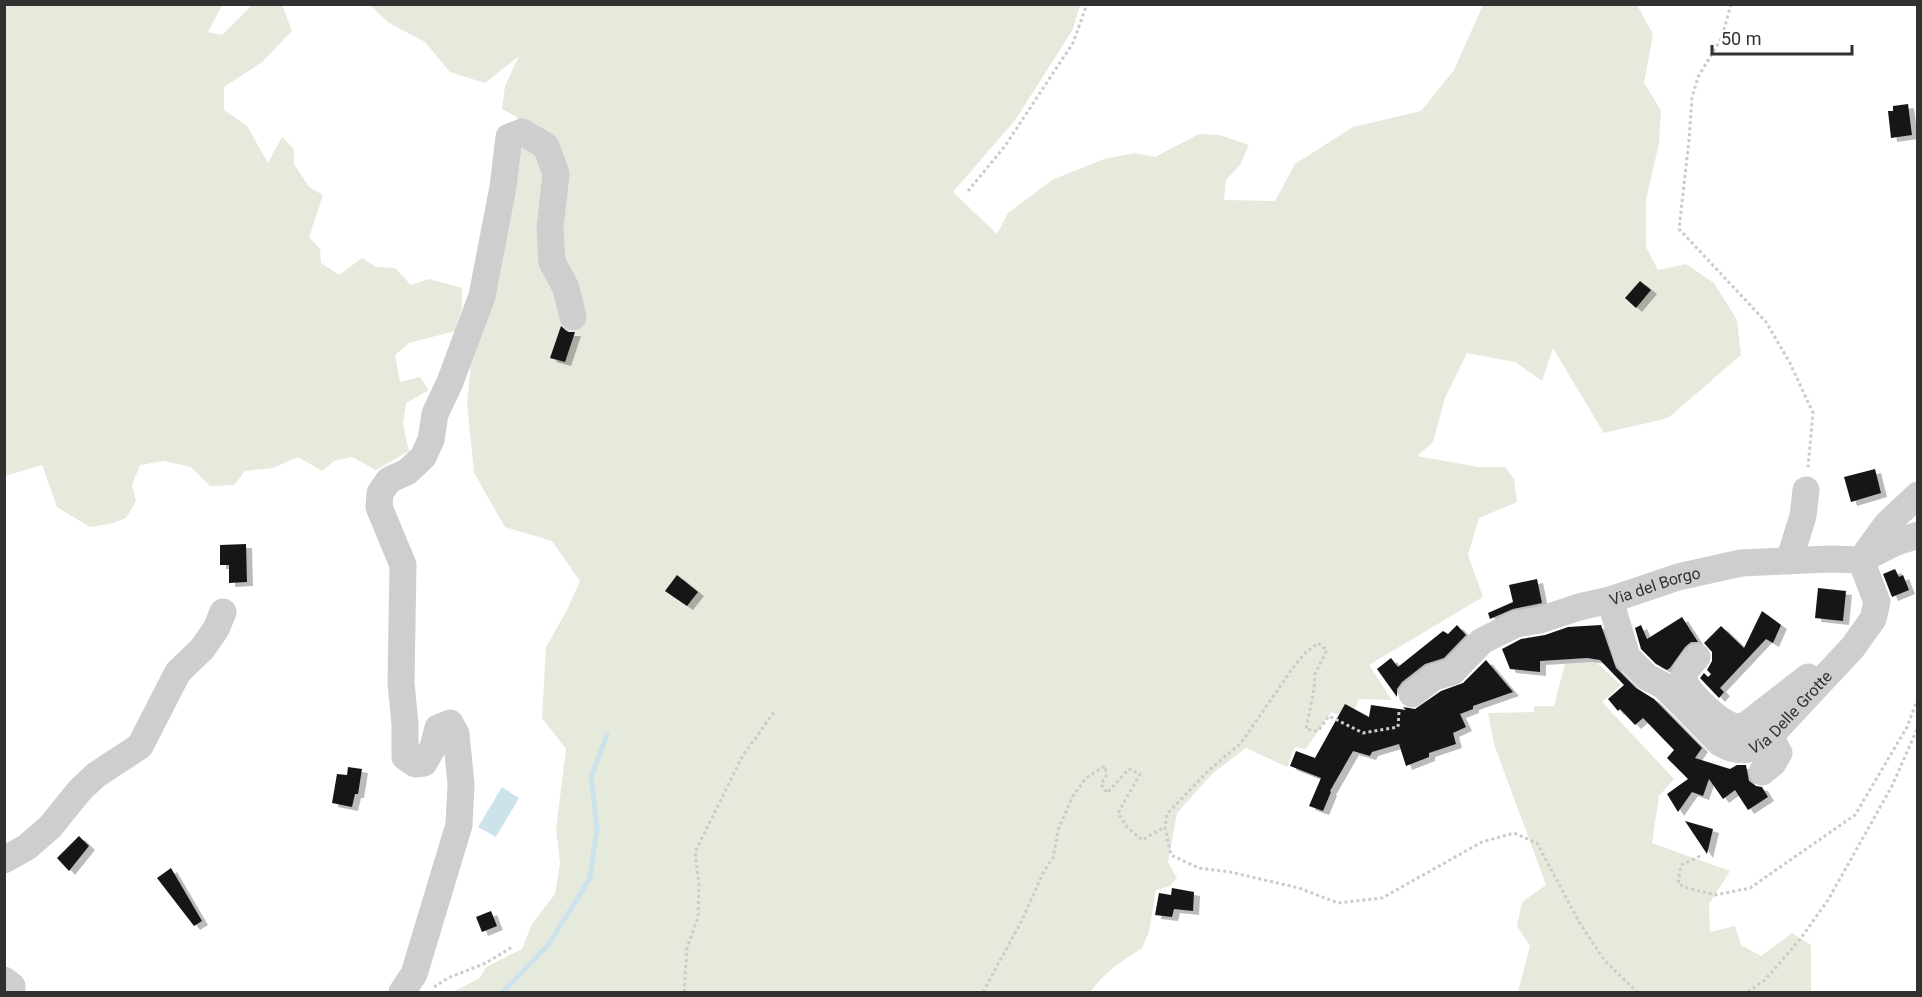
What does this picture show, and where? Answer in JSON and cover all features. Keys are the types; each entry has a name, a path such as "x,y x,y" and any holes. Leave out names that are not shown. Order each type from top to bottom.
{"street":[{"path":"415,992 414,974 459,825 461,784 456,734 450,723 438,728 433,747 424,763 415,764 405,757 401,683 403,565 379,507 380,493 390,480 407,472 423,457 431,440 435,414 450,382 482,296 503,187 509,137 522,132 546,146 555,174 550,228 552,262 566,288 573,317"},
{"path":"1789,561 1803,516 1806,490"},
{"path":"1861,560 1887,524 1917,495"},
{"name":"Via del Borgo","path":"1412,694 1434,677 1452,672 1482,641 1516,624 1540,620 1610,600 1678,577 1749,562 1861,560 1894,543 1917,535"},
{"name":"Via Delle Grotte","path":"1610,600 1627,657 1647,677 1664,686 1720,743 1730,749 1752,749 1762,744 1770,736 1853,647 1873,618 1877,602 1861,560"},
{"path":"4,860 27,847 50,827 80,790 96,775 140,746 178,672 202,649 216,629 223,612"},
{"path":"1697,657 1685,673 1684,680 1687,688 1726,724 1737,727 1745,726 1814,673 1831,669"},
{"path":"1762,772 1773,763 1779,753 1770,736"},
{"path":"4,980 12,987 12,993"}],"path":[{"path":"968,190 1005,146 1073,43 1087,4"},
{"path":"1731,4 1722,37 1698,77 1692,98 1679,229 1766,322 1790,363 1813,413 1806,490"},
{"path":"1412,694 1400,709 1398,727 1363,733 1329,716 1318,731 1306,729 1315,674 1327,650 1318,643 1305,653 1292,669 1241,743 1209,770 1167,814 1165,827 1171,855 1199,868 1230,872 1299,888 1338,903 1382,898 1482,842 1514,833 1537,843 1579,922 1598,951 1637,993"},
{"path":"1700,856 1681,865 1678,883 1684,888 1715,895 1750,888 1855,815 1906,727 1917,698"},
{"path":"684,993 687,948 698,917 699,885 695,852 742,757 774,712"},
{"path":"1749,993 1765,980 1801,938 1828,900 1892,786 1917,727"},
{"path":"983,993 1021,922 1044,871 1053,858 1059,826 1073,796 1086,778 1105,766 1106,776 1101,784 1107,793 1129,769 1140,774 1118,813 1127,826 1142,840 1165,827"},
{"path":"415,992 486,963 512,947"}],"shaded area":[{"path":"4,5 222,5 208,32 222,35 252,5 282,5 292,31 262,62 224,87 224,110 247,126 268,163 282,137 294,149 294,164 309,187 323,195 309,237 320,249 321,263 339,275 362,258 376,267 395,268 411,285 429,279 462,288 462,308 455,331 409,343 395,355 400,382 420,377 429,390 406,403 403,424 409,451 376,470 352,457 334,461 322,471 298,457 273,468 245,471 234,485 210,486 191,467 164,461 140,465 132,485 136,501 126,518 110,524 90,527 57,507 42,465 5,476"},
{"path":"370,5 1080,5 1073,29 1016,119 953,192 997,234 1008,213 1052,180 1104,159 1135,153 1155,157 1199,134 1220,135 1249,145 1240,165 1226,180 1224,200 1275,201 1295,164 1353,127 1421,111 1454,70 1483,5 1637,5 1653,34 1644,83 1661,110 1659,143 1646,200 1646,247 1658,270 1686,264 1714,283 1737,320 1741,355 1668,418 1604,433 1553,348 1542,381 1515,362 1467,353 1445,398 1433,442 1417,456 1478,467 1505,467 1514,479 1517,502 1479,518 1468,555 1483,597 1369,665 1392,700 1359,699 1350,719 1331,712 1306,749 1295,747 1287,767 1246,748 1213,773 1177,813 1168,862 1177,878 1170,886 1156,890 1149,932 1142,948 1115,966 1090,992 453,992 480,978 486,967 522,949 532,924 555,894 560,863 556,829 566,749 542,718 546,647 580,581 552,541 505,527 474,473 467,403 474,336 516,170 517,117 502,109 505,86 519,56 485,83 450,72 425,42 389,23"},
{"path":"1596,662 1621,685 1602,702 1674,779 1659,796 1652,843 1730,871 1709,904 1710,932 1735,926 1741,945 1761,956 1792,933 1811,945 1811,992 1518,992 1530,946 1517,926 1522,902 1546,885 1494,744 1488,713 1534,712 1534,706 1554,706 1565,664"}],"water":[{"path":"502,787 519,798 496,837 478,827"}],"building":[{"path":"1908,104 1912,135 1891,138 1888,111 1893,111 1893,106"},
{"path":"1640,281 1651,290 1636,308 1625,298"},
{"path":"561,326 568,332 575,332 565,362 550,358"},
{"path":"1875,469 1881,493 1851,502 1844,477"},
{"path":"246,544 247,582 229,583 229,565 220,565 220,545"},
{"path":"1895,569 1899,577 1903,575 1909,590 1892,597 1883,574"},
{"path":"677,575 698,592 687,606 665,591"},
{"path":"1537,579 1542,603 1513,609 1490,619 1488,613 1513,602 1509,585"},
{"path":"1818,588 1846,591 1843,621 1815,618"},
{"path":"1762,611 1781,625 1773,643 1766,639 1720,688 1724,692 1719,698 1700,678 1704,673 1708,677 1711,674 1707,670 1712,661 1712,652 1704,643 1721,626 1744,648"},
{"path":"1682,617 1698,642 1691,642 1685,647 1667,670 1656,664 1641,649 1635,628 1641,625 1647,639"},
{"path":"1457,625 1466,635 1444,658 1425,664 1402,682 1397,689 1397,697 1377,669 1391,658 1398,667 1443,631 1448,634"},
{"path":"1601,625 1616,668 1636,688 1654,699 1702,748 1695,758 1730,769 1737,765 1746,765 1749,781 1762,787 1768,797 1748,810 1735,790 1723,799 1709,779 1703,796 1692,792 1678,812 1667,794 1688,779 1667,758 1674,750 1643,718 1635,725 1608,699 1624,685 1600,660 1587,658 1540,661 1540,672 1510,669 1502,649 1521,639 1545,635 1568,627"},
{"path":"1486,660 1513,692 1473,706 1473,709 1460,714 1466,727 1453,733 1456,744 1429,753 1429,757 1406,766 1399,744 1372,752 1370,756 1353,751 1330,791 1323,811 1309,806 1321,778 1290,766 1296,751 1315,758 1345,704 1369,717 1371,705 1406,710 1403,707 1415,709 1441,691 1463,683"},
{"path":"348,767 362,769 358,794 355,794 352,807 332,803 337,774 347,775"},
{"path":"1685,821 1713,829 1707,854"},
{"path":"79,836 89,846 69,871 57,858"},
{"path":"171,868 202,921 194,926 157,878"},
{"path":"1172,888 1194,892 1193,911 1174,909 1172,917 1155,915 1159,893 1171,895"},
{"path":"491,911 497,926 482,932 476,917"}],"waterway":[{"path":"503,992 549,944 590,878 597,827 591,777 607,735"}]}
